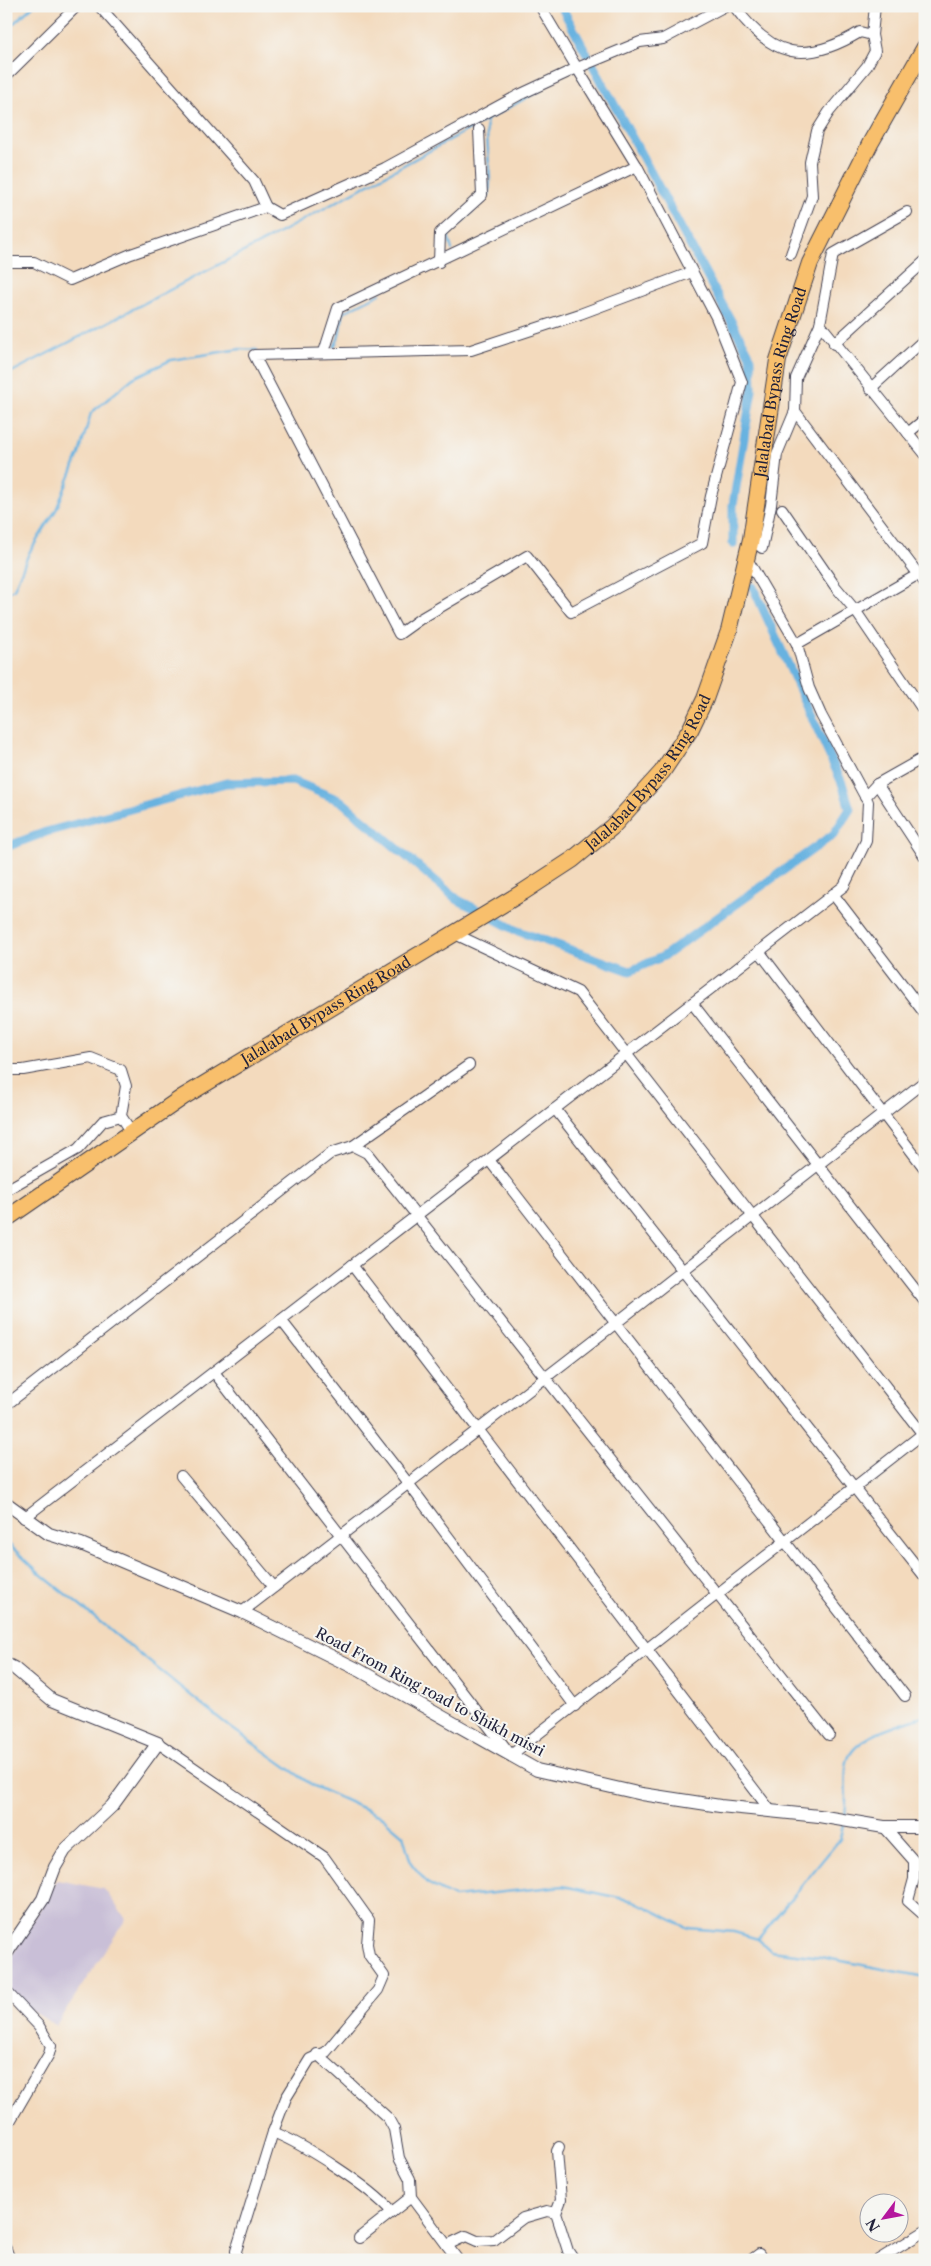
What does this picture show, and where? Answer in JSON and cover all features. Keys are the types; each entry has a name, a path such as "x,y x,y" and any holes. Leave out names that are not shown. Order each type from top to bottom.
{"highway":[{"name":"Jalalabad Bypass Ring Road","path":"6,1219 131,1131 183,1097 455,934 572,860 612,826 662,772 690,730 705,699 729,631 751,539 778,360 810,263 871,142 925,47"}],"street":[{"path":"6,76 77,6"},
{"path":"99,6 254,181 266,207 280,216 385,168 518,95 640,42 663,39 724,6"},
{"path":"540,6 637,166 716,317 742,382 711,496 702,543 571,612 528,556 420,619 399,634 254,355 471,350 580,314 692,272"},
{"path":"734,6 756,33 775,46 790,52 806,54 834,46 860,32 872,35"},
{"path":"791,254 812,196 810,162 817,131 829,112 867,66 875,51 872,35 875,6"},
{"path":"439,262 440,233 482,195 479,130"},
{"path":"324,352 338,308 439,262 637,166"},
{"path":"6,262 34,262 70,280 131,254 266,207"},
{"path":"751,539 762,548 772,505 777,454 795,412 796,378 820,324 833,254 907,212"},
{"path":"834,344 925,261"},
{"path":"820,324 870,389 925,454"},
{"path":"870,389 925,339"},
{"path":"795,412 923,576 855,610 797,644"},
{"path":"908,433 925,419"},
{"path":"782,509 835,586 855,610 925,714"},
{"path":"24,1518 844,886 866,841 868,802 821,715 809,688 797,644 746,557"},
{"path":"865,797 877,784 925,757"},
{"path":"877,784 925,856"},
{"path":"833,894 925,1014"},
{"path":"214,1372 512,1755 924,1434 578,992 455,934"},
{"path":"759,951 925,1169"},
{"path":"692,1003 925,1302"},
{"path":"6,1070 23,1070 91,1058 121,1070 126,1086 121,1116 131,1131"},
{"path":"6,1405 331,1153 353,1146 469,1066"},
{"path":"242,1612 925,1081"},
{"path":"554,1109 925,1577"},
{"path":"6,1190 78,1148 103,1121 121,1116"},
{"path":"353,1146 367,1153 829,1735"},
{"path":"489,1160 905,1696"},
{"path":"352,1265 648,1648 770,1810"},
{"path":"282,1320 408,1483 575,1706"},
{"path":"181,1476 274,1587"},
{"name":"Road From Ring road to Shikh misri","path":"6,1503 24,1518 49,1534 81,1544 242,1612 360,1670 537,1770 642,1794 720,1806 819,1816 884,1827 925,1827"},
{"path":"6,1664 14,1668 52,1700 158,1743 324,1858 369,1920 367,1944 369,1956 384,1976 378,1990 326,2052 310,2058 286,2098 273,2132 236,2251 236,2260"},
{"path":"6,1954 43,1899 55,1867 65,1850 112,1806 158,1743"},
{"path":"884,1827 914,1861 914,1879 908,1901 925,1916"},
{"path":"6,1991 39,2026 51,2046 49,2054 6,2128"},
{"path":"317,2054 388,2118 394,2129 399,2158 410,2179 411,2197 458,2260"},
{"path":"273,2132 319,2157 382,2201 392,2212"},
{"path":"559,2147 557,2151 562,2200 556,2213 568,2251 574,2260"},
{"path":"359,2238 411,2197"},
{"path":"447,2245 466,2236 477,2241 494,2240 523,2218 547,2211 556,2213"},
{"path":"878,2260 925,2231"},
{"path":"6,2249 10,2260"},
{"path":"750,2260 759,2254 762,2260"}],"shaded area":[{"path":"57,1880 104,1889 126,1919 56,2025 6,1996 6,1966"}],"waterway":[{"path":"6,30 33,6"},
{"path":"561,6 751,358 752,390 733,505 733,544"},
{"path":"6,375 272,237 539,91"},
{"path":"452,250 448,235 489,195 490,180 486,120"},
{"path":"333,349 338,339 344,312 380,294"},
{"path":"6,593 14,589 29,553 56,510 79,454 91,413 133,378 171,360 240,349 257,350"},
{"path":"495,919 515,930 630,971 664,956 834,834 850,809 842,783 753,587"},
{"path":"6,847 46,832 226,783 293,781 341,801 458,900 478,910"},
{"path":"6,1542 43,1576 230,1727 312,1785 382,1817 403,1835 411,1863 427,1883 454,1897 563,1886 634,1901 688,1928 734,1932 758,1939 771,1951 821,1957 925,1977"},
{"path":"845,1816 846,1768 851,1753 868,1738 892,1727 925,1716"},
{"path":"758,1939 840,1839 843,1824"}]}
